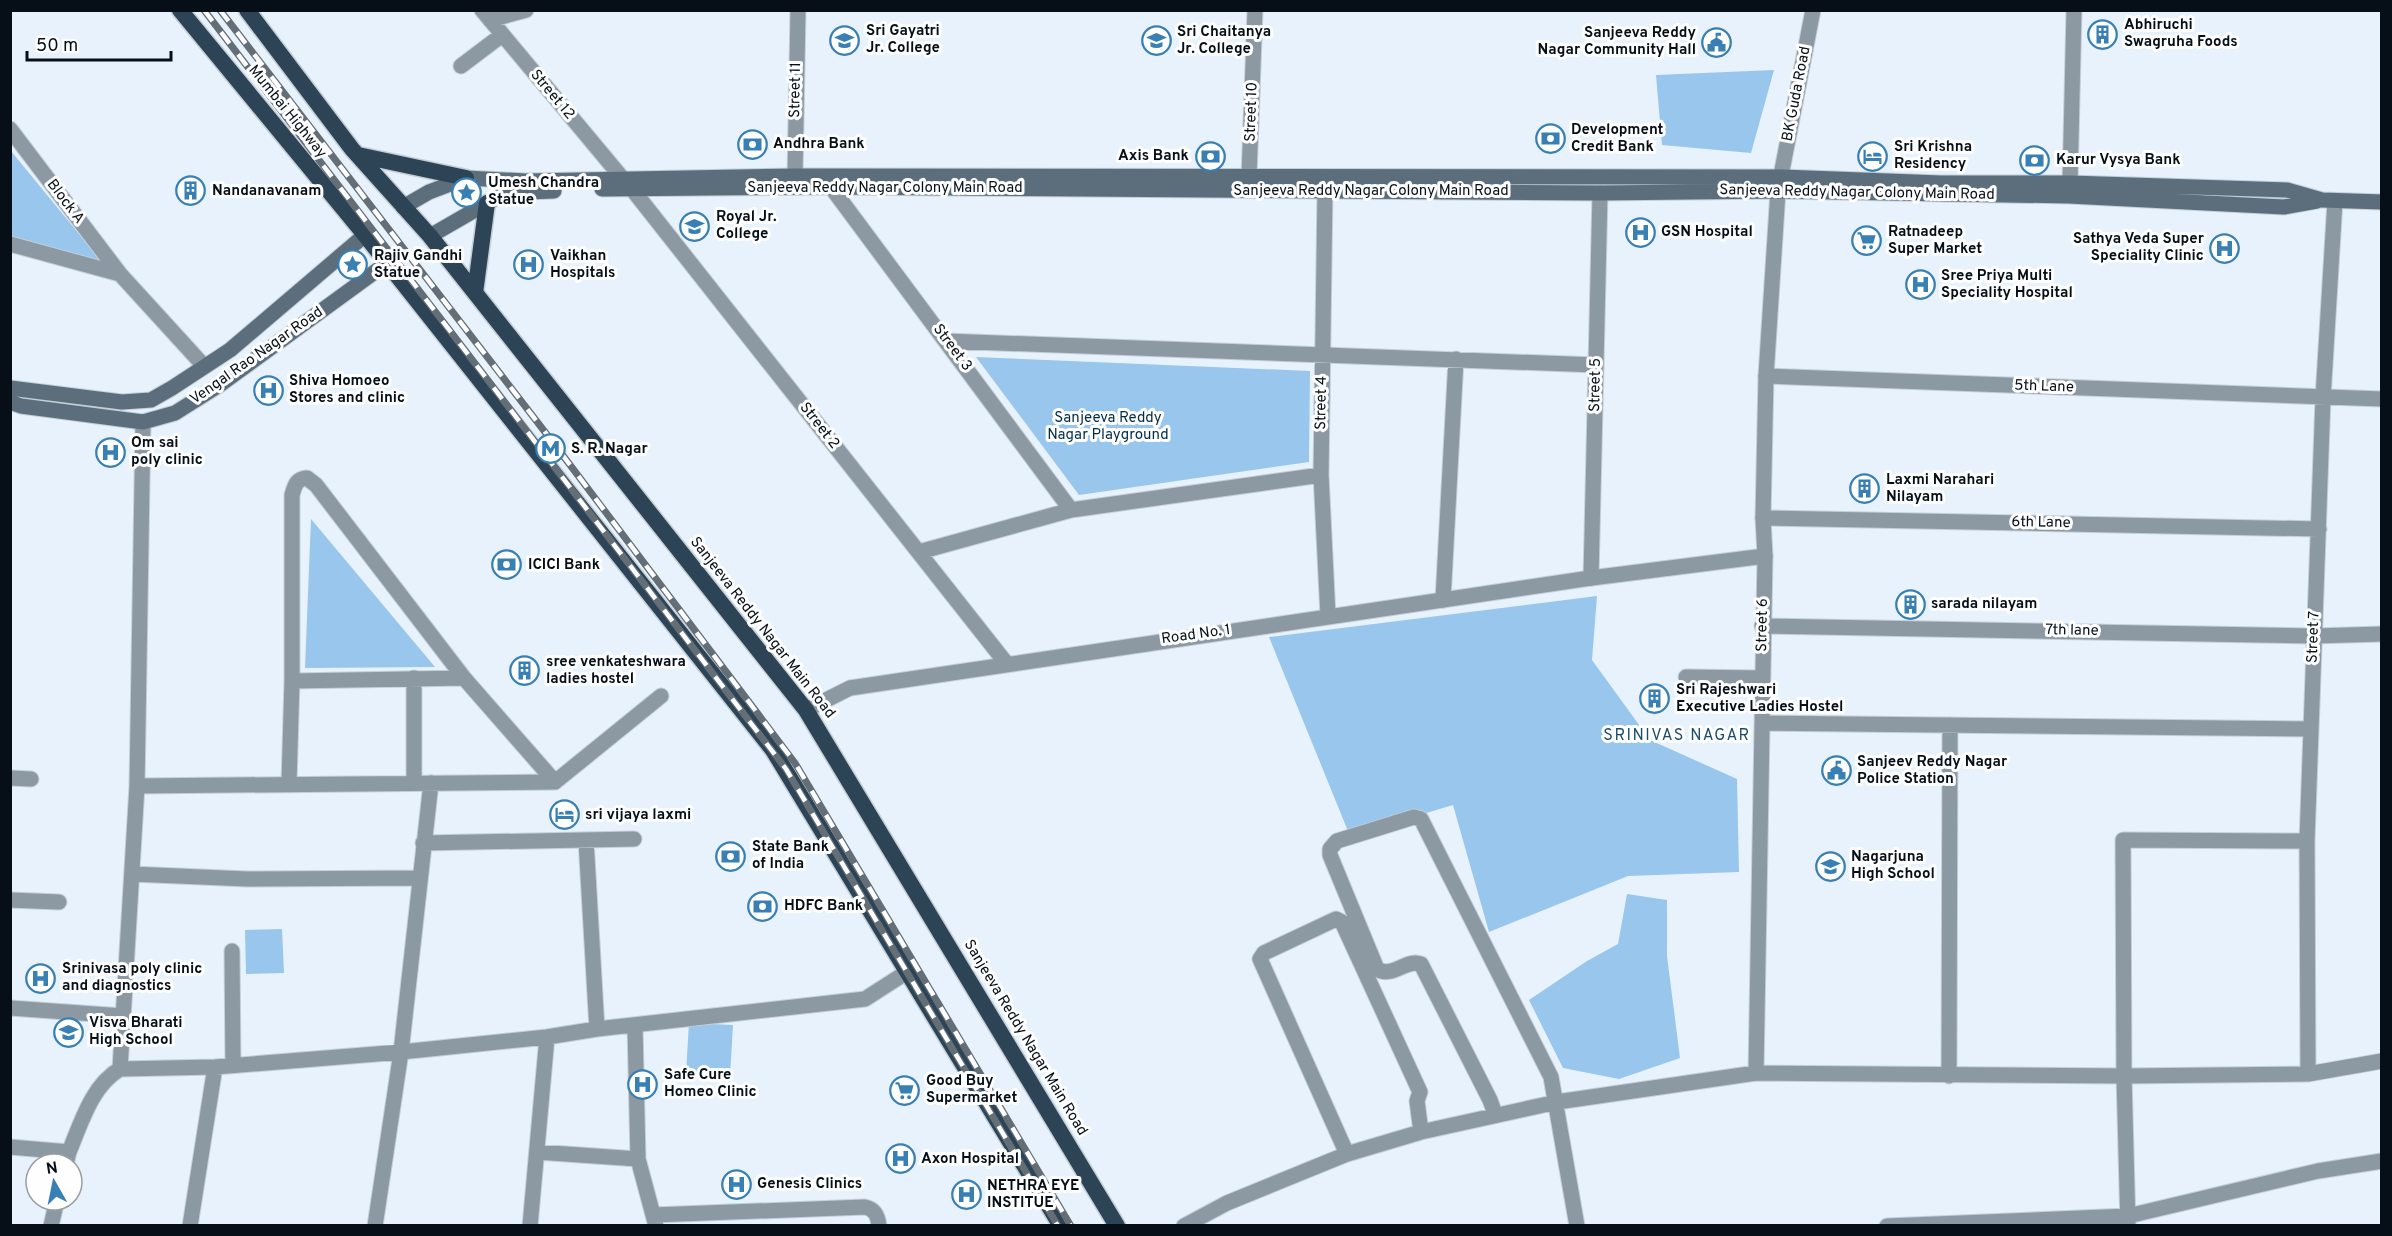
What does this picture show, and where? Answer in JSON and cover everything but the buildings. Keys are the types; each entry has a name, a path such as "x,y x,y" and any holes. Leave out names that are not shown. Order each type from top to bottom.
{"highway":[{"name":"Mumbai Highway","path":"180,10 387,263"},
{"name":"Mumbai Highway","path":"247,10 358,155 430,236"},
{"path":"358,155 466,178"},
{"path":"475,293 491,201"},
{"name":"Sanjeeva Reddy Nagar Main Road","path":"430,236 806,710 1117,1226"},
{"path":"387,263 774,750 1061,1226"}],"main road":[{"name":"Sanjeeva Reddy Nagar Colony Main Road","path":"430,236 491,201 527,192 795,173 1780,184 2284,207 2329,200"},
{"name":"Sanjeeva Reddy Nagar Colony Main Road","path":"466,178 627,184 831,187 1600,193 1780,184"},
{"path":"403,207 429,192 466,178"},
{"path":"488,179 491,201"},
{"path":"1780,184 2070,183 2287,190 2329,200 2382,202"},
{"name":"Vengal Rao Nagar Road","path":"10,388 122,402 151,400 230,350 365,236"},
{"name":"Vengal Rao Nagar Road","path":"10,402 21,406 143,422 175,413 221,384 387,263"}],"street":[{"path":"486,15 526,10"},
{"name":"Street 11","path":"795,173 798,10"},
{"name":"Street 10","path":"1249,177 1255,10"},
{"name":"BK Guda Road","path":"1780,184 1813,10"},
{"path":"2070,183 2074,10"},
{"name":"Street 12","path":"486,15 627,184"},
{"path":"461,66 502,34"},
{"name":"Block A","path":"10,129 120,274 204,366"},
{"name":"Street 2","path":"627,184 1006,663"},
{"name":"Street 6","path":"1756,1073 1766,376 1780,184"},
{"name":"Street 3","path":"831,187 1071,510"},
{"name":"Street 4","path":"1325,190 1321,475 1328,616"},
{"name":"Street 5","path":"1591,578 1600,193"},
{"name":"Street 7","path":"2308,1074 2307,841 2329,200"},
{"path":"10,244 120,274"},
{"path":"946,341 1596,365"},
{"path":"1443,600 1456,359"},
{"name":"5th Lane","path":"1766,376 2323,398"},
{"path":"2323,398 2382,399"},
{"path":"120,1068 138,786 143,422"},
{"path":"919,552 1071,510 1321,475"},
{"path":"289,783 292,681 292,495 296,482 300,478 307,478 316,485 464,678 555,782"},
{"name":"6th Lane","path":"1763,518 2319,529"},
{"name":"Road No. 1","path":"806,710 850,688 1006,663 1591,578 1765,556"},
{"name":"7th lane","path":"1762,626 2314,636 2382,634"},
{"path":"1686,677 1762,678"},
{"path":"414,678 414,783"},
{"path":"292,681 464,678"},
{"path":"138,786 555,782 662,696"},
{"path":"1762,723 2312,729"},
{"path":"1949,1076 1950,725"},
{"path":"10,778 31,779"},
{"path":"375,1226 400,1052 431,783"},
{"path":"1495,1114 1421,964 1415,962 1388,972 1377,969 1330,855 1330,849 1337,841 1414,816 1421,819 1551,1077 1577,1226"},
{"path":"423,843 634,839"},
{"path":"586,840 597,1029"},
{"path":"2128,1221 2124,1076 2123,840 2307,841"},
{"path":"132,874 247,879 420,878"},
{"path":"10,900 59,902"},
{"path":"1347,1154 1260,959 1264,953 1336,919 1342,922 1420,1092 1417,1101 1420,1132"},
{"path":"232,951 233,1065"},
{"path":"70,1152 98,1090 107,1076 120,1068 215,1067 400,1052 866,999 907,972"},
{"path":"10,1008 123,1016"},
{"path":"635,1026 638,1159 655,1220 865,1207 871,1208 877,1214 879,1226"},
{"path":"530,1226 547,1037"},
{"path":"1184,1226 1227,1203 1347,1154 1420,1132 1557,1102 1756,1073 1949,1076 2308,1074 2382,1060"},
{"path":"190,1226 215,1067"},
{"path":"10,1147 36,1152"},
{"path":"537,1152 638,1159"},
{"path":"1887,1226 2128,1221 2318,1171 2382,1161"}],"green space":[{"path":"1774,70 1751,153 1662,145 1656,75"},
{"path":"11,151 102,262 11,238"},
{"name":"Sanjeeva Reddy Nagar Playground","path":"976,357 1310,371 1309,462 1079,495"},
{"path":"311,519 435,667 305,668"},
{"path":"1597,596 1592,660 1650,740 1737,779 1739,872 1628,876 1489,932 1453,805 1350,836 1269,637"},
{"path":"1627,894 1667,900 1667,956 1680,1058 1619,1079 1563,1068 1529,1000 1587,961 1618,944"},
{"path":"282,929 284,973 246,974 245,930"},
{"path":"689,1023 733,1025 730,1076 686,1073"}],"railway":[{"path":"204,10 786,769 1058,1226"},
{"path":"220,10 555,445 795,763 1071,1226"}],"place":[{"name":"Abhiruchi Swagruha Foods","path":"2103,34"},
{"name":"Sri Gayatri Jr. College","path":"845,40"},
{"name":"Sri Chaitanya Jr. College","path":"1156,41"},
{"name":"Sanjeeva Reddy Nagar Community Hall","path":"1717,42"},
{"name":"Development Credit Bank","path":"1550,139"},
{"name":"Andhra Bank","path":"752,144"},
{"name":"Axis Bank","path":"1210,156"},
{"name":"Sri Krishna Residency","path":"1873,156"},
{"name":"Karur Vysya Bank","path":"2035,160"},
{"name":"Nandanavanam","path":"191,191"},
{"name":"Umesh Chandra Statue","path":"467,192"},
{"name":"Royal Jr. College","path":"695,226"},
{"name":"GSN Hospital","path":"1640,232"},
{"name":"Ratnadeep Super Market","path":"1867,241"},
{"name":"Sathya Veda Super Speciality Clinic","path":"2225,248"},
{"name":"Rajiv Gandhi Statue","path":"353,265"},
{"name":"Vaikhan Hospitals","path":"529,265"},
{"name":"Sree Priya Multi Speciality Hospital","path":"1920,285"},
{"name":"Shiva Homoeo Stores and clinic","path":"268,390"},
{"name":"S. R. Nagar","path":"550,449"},
{"name":"Om sai poly clinic","path":"110,452"},
{"name":"Laxmi Narahari Nilayam","path":"1865,489"},
{"name":"ICICI Bank","path":"507,565"},
{"name":"sarada nilayam","path":"1910,604"},
{"name":"sree venkateshwara ladies hostel","path":"525,671"},
{"name":"Sri Rajeshwari Executive Ladies Hostel","path":"1655,699"},
{"name":"Sanjeev Reddy Nagar Police Station","path":"1836,771"},
{"name":"sri vijaya laxmi","path":"564,815"},
{"name":"State Bank of India","path":"731,856"},
{"name":"Nagarjuna High School","path":"1830,866"},
{"name":"HDFC Bank","path":"763,906"},
{"name":"Srinivasa poly clinic and diagnostics","path":"41,978"},
{"name":"Visva Bharati High School","path":"68,1032"},
{"name":"Safe Cure Homeo Clinic","path":"643,1084"},
{"name":"Good Buy Supermarket","path":"905,1090"},
{"name":"Axon Hospital","path":"900,1159"},
{"name":"Genesis Clinics","path":"736,1184"},
{"name":"NETHRA EYE INSTITUE","path":"966,1195"}],"district":[{"name":"SRINIVAS NAGAR","path":"1677,736"}]}
